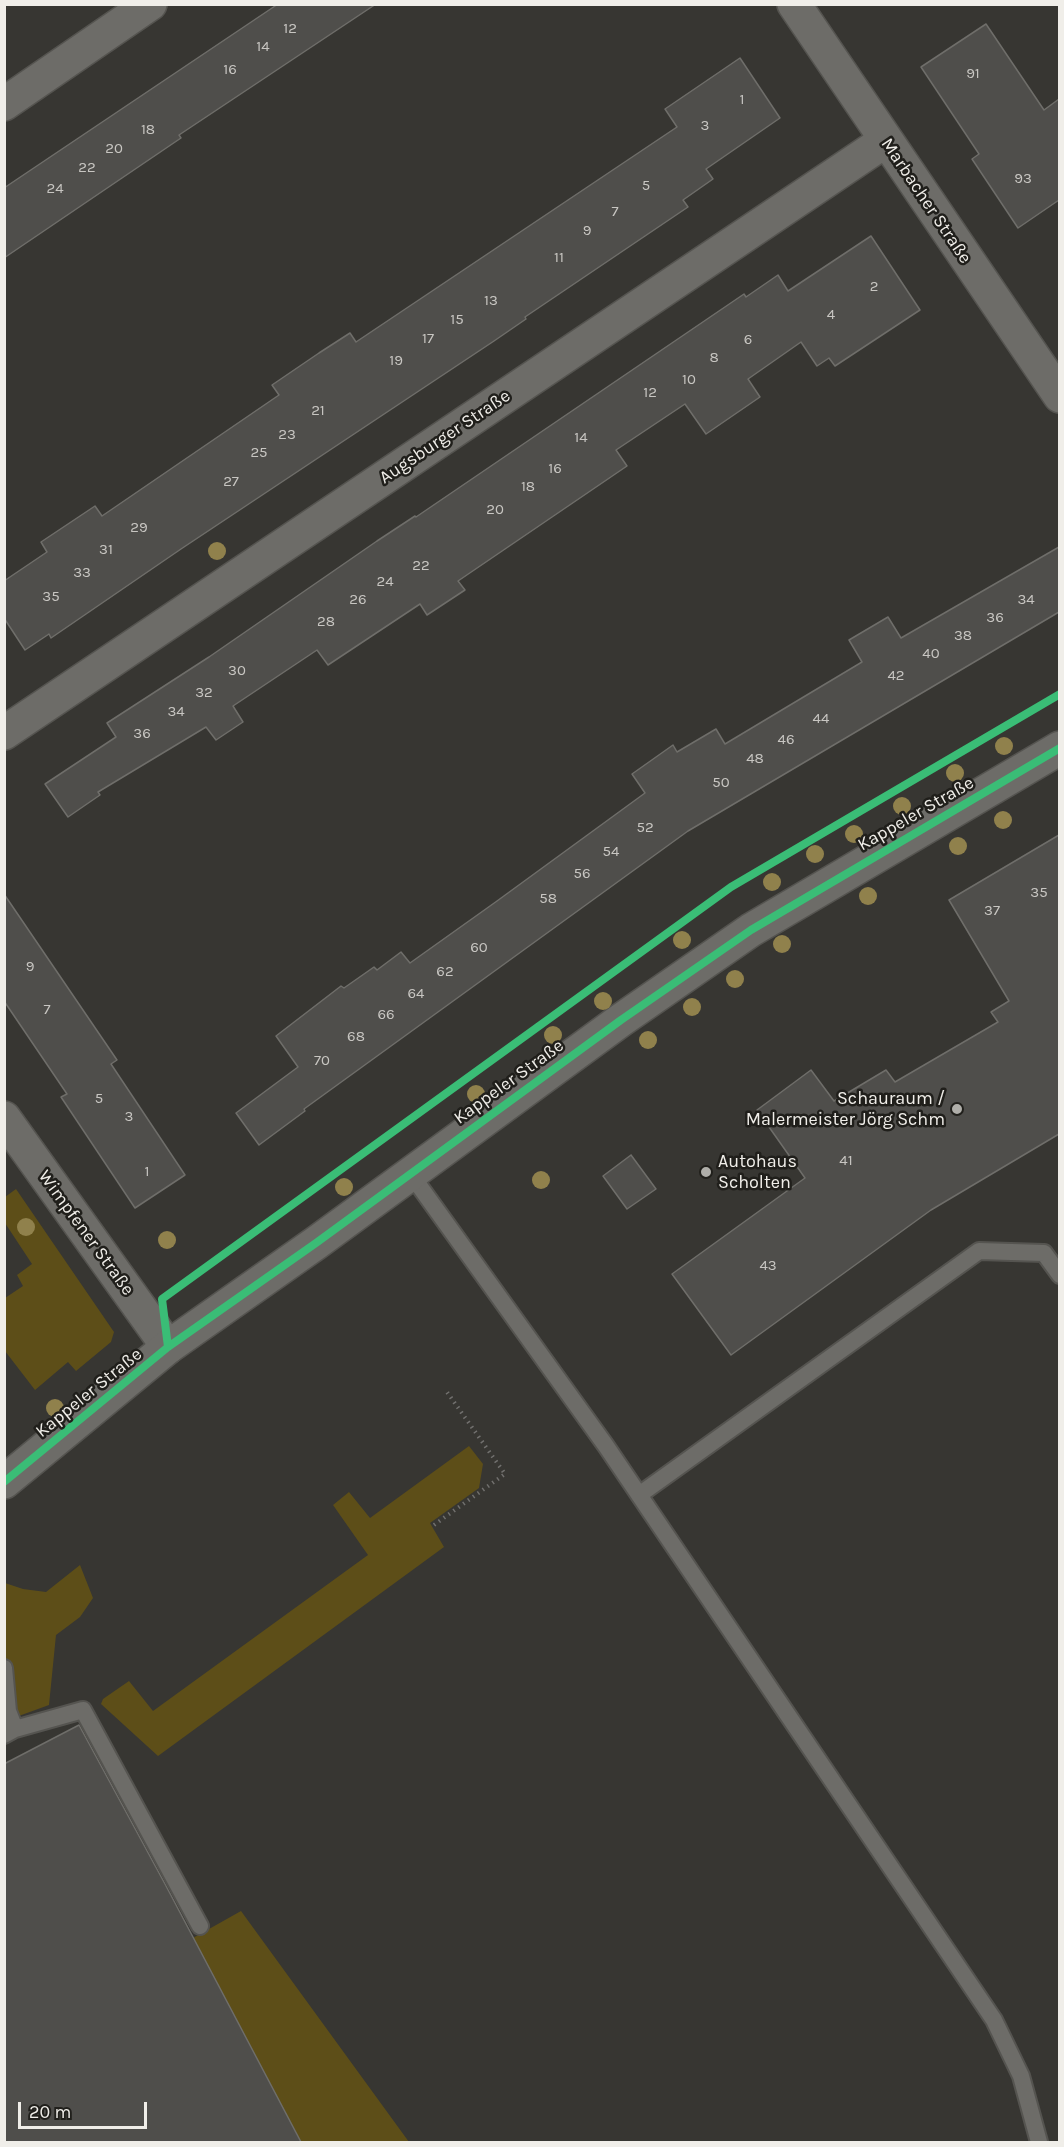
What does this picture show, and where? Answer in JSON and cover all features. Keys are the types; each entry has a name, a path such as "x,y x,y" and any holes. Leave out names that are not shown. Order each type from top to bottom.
{"street":[{"path":"4,104 150,4"},
{"name":"Marbacher Straße","path":"794,4 1059,396"},
{"name":"Augsburger Straße","path":"4,733 885,141"},
{"name":"Kappeler Straße","path":"4,1482 168,1347 316,1243 621,1020 751,930 1059,748"},
{"name":"Wimpfener Straße","path":"4,1118 168,1347"}],"lane":[{"path":"410,1173 639,1494 994,2020 1021,2076 1039,2142"},
{"path":"639,1494 979,1251 1044,1253 1059,1275"},
{"path":"4,1668 10,1732 83,1710 200,1926"}],"path":[{"path":"434,1524 505,1474 447,1392"}],"shaded area":[{"path":"16,1189 114,1332 111,1342 76,1371 68,1362 35,1390 5,1351 5,1298 23,1286 17,1275 32,1264 5,1223 5,1197"},
{"path":"469,1446 483,1464 479,1488 430,1523 444,1547 158,1756 101,1704 103,1699 129,1681 153,1711 368,1555 333,1505 349,1492 370,1518"},
{"path":"80,1565 93,1598 80,1617 56,1635 49,1705 5,1721 5,1583 23,1589 46,1592"},
{"path":"241,1911 409,2142 301,2142 193,1938"}],"building":[{"path":"278,4 376,4 179,135 181,138 4,258 4,188"},
{"path":"986,24 1044,110 1059,99 1059,200 1018,228 972,159 979,154 921,67"},
{"path":"740,58 780,118 706,169 713,179 683,200 688,207 525,317 526,319 494,341 51,638 49,634 25,650 4,618 4,581 47,552 41,542 95,506 102,516 279,395 272,385 319,353 350,333 356,342 677,127 665,109"},
{"path":"871,236 920,310 835,366 829,358 817,366 801,342 748,379 760,397 706,434 685,404 616,450 627,466 458,581 465,590 427,615 420,604 328,665 317,650 233,706 243,722 216,740 206,727 98,792 100,795 68,817 45,784 116,737 107,723 209,657 744,294 746,297 778,275 788,291"},
{"path":"1059,547 1059,612 688,831 304,1109 305,1111 259,1145 236,1113 298,1067 276,1036 341,986 344,988 374,967 377,970 401,952 410,963 645,793 632,774 673,745 677,752 716,729 725,744 862,662 849,640 888,617 901,638"},
{"path":"1059,835 1059,1134 931,1210 731,1355 672,1274 805,1178 757,1110 811,1070 834,1101 886,1070 895,1082 998,1022 991,1012 1009,1001 949,900"},
{"path":"4,894 117,1060 111,1064 185,1175 135,1208 61,1097 67,1094 4,1001"},
{"path":"631,1155 656,1189 627,1209 603,1176"},
{"path":"79,1725 301,2142 4,2142 4,1764"}],"cycle path":[{"path":"168,1347 162,1299 731,887 1060,694"},
{"path":"4,1482 168,1347 316,1243 621,1020 751,930 1060,748"}],"place":[{"name":"Schauraum / Malermeister Jörg Schm","path":"957,1109"},
{"name":"Autohaus Scholten","path":"706,1172"}]}
